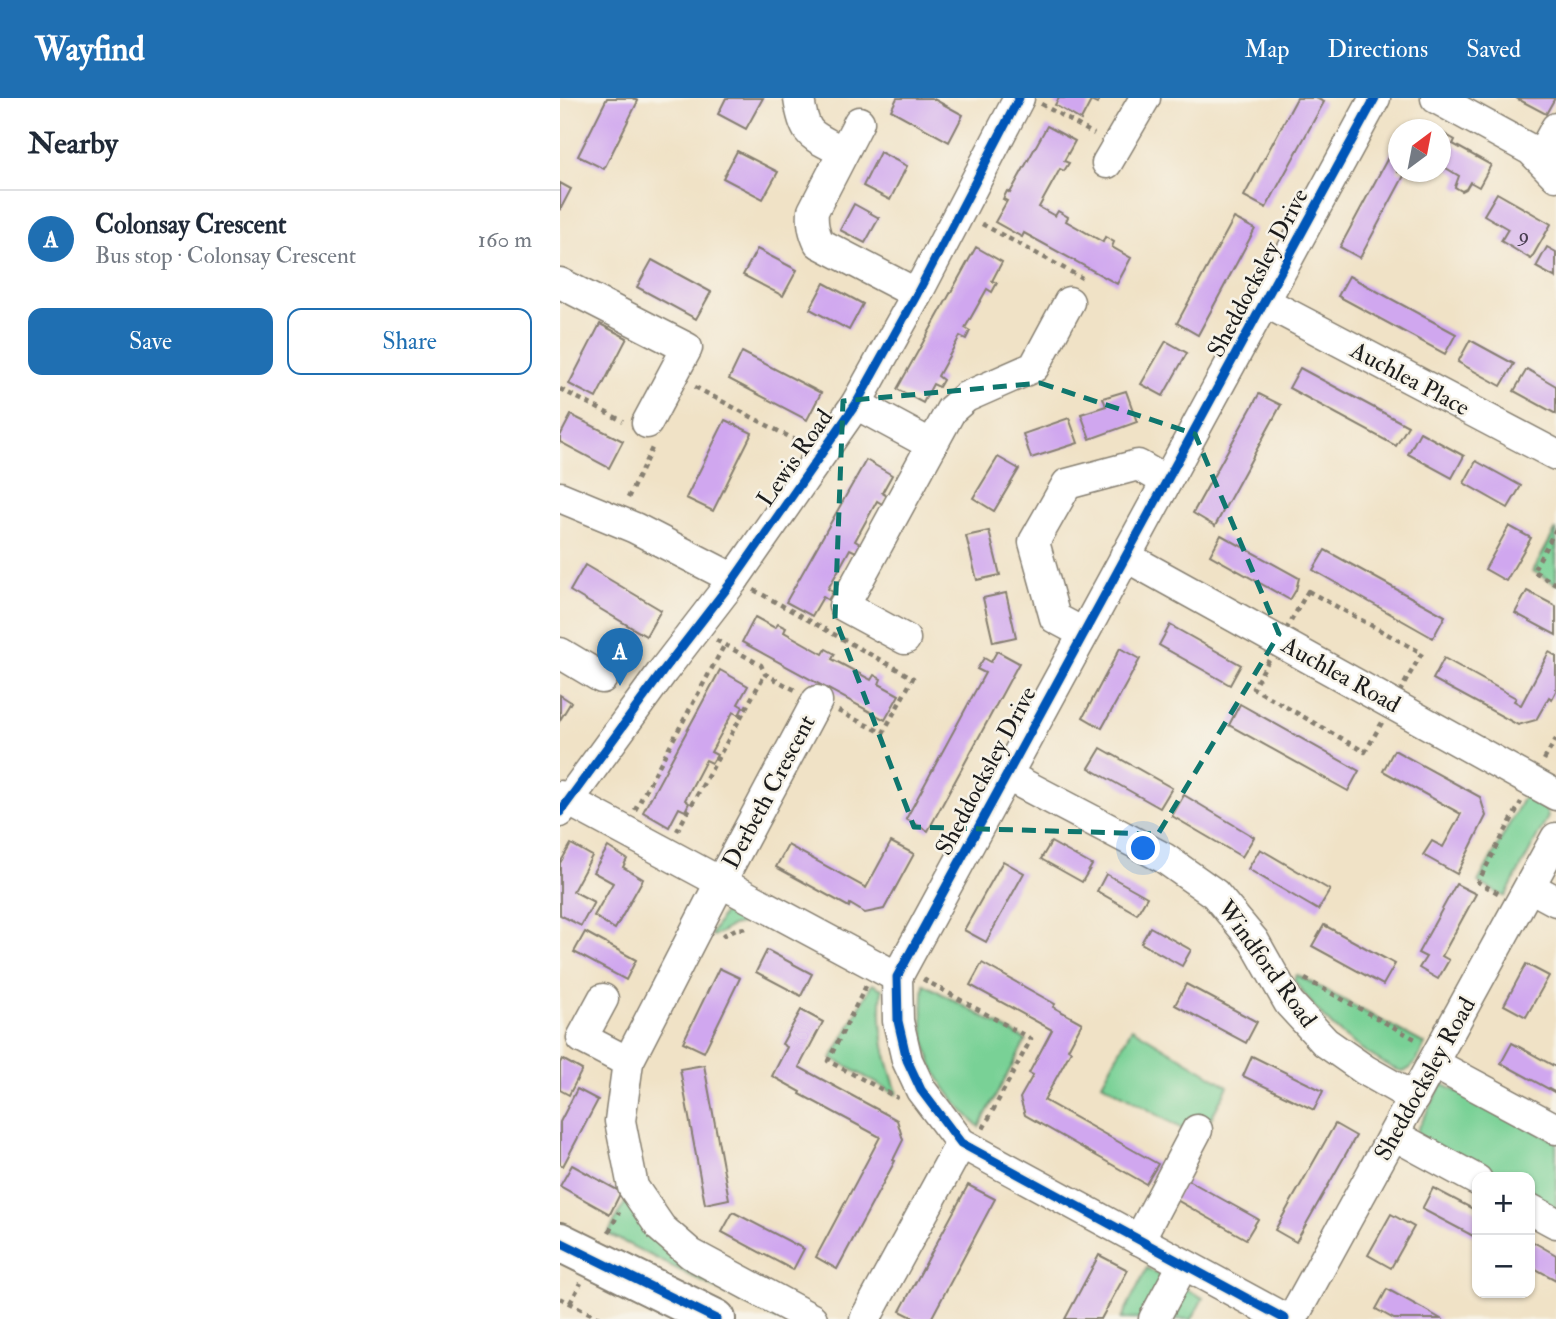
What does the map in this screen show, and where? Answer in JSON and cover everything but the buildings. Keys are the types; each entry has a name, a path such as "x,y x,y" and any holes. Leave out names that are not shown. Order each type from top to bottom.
{"main road":[{"path":"560,1242 716,1319"}],"street":[{"name":"Lewis Road","path":"563,803 734,579 856,404 917,294 1019,98"},
{"path":"1111,155 1145,98"},
{"name":"Sheddocksley Drive","path":"1285,1319 961,1143 921,1090 906,1060 898,1021 897,977 1375,98"},
{"path":"1436,98 1531,150 1548,167"},
{"path":"799,99 802,118 808,132 843,152"},
{"path":"859,122 813,211 812,222 819,243 917,294"},
{"path":"1548,167 1556,128"},
{"path":"560,283 687,348 645,428"},
{"path":"905,639 844,607 951,410 966,397 1034,368 1069,302"},
{"name":"Auchlea Place","path":"1265,302 1556,455"},
{"path":"856,404 932,445"},
{"path":"1083,633 1055,618 1034,542 1067,484 1138,466 1166,481"},
{"path":"560,496 734,579"},
{"name":"Auchlea Road","path":"1125,556 1544,788"},
{"path":"560,653 602,678"},
{"name":"Derbeth Crescent","path":"813,1319 691,1254 661,1228 633,1187 620,1121 628,1062 817,701"},
{"name":"Windford Road","path":"1006,775 1164,858 1215,894 1254,941 1289,1003 1325,1042 1365,1070 1414,1098"},
{"name":"Derbeth Crescent","path":"563,803 623,831 897,977"},
{"name":"Sheddocksley Road","path":"1292,1319 1556,838"},
{"path":"1525,896 1556,901"},
{"path":"603,999 582,1038 628,1062"},
{"path":"1437,1057 1556,1129"},
{"path":"1139,1240 1197,1130"},
{"path":"1394,1135 1472,1177"},
{"path":"865,1319 961,1143"},
{"path":"1535,1212 1556,1223"},
{"path":"1154,1319 1183,1265"}],"path":[{"path":"1030,98 1111,155"},
{"path":"960,212 1082,278 1069,302"},
{"path":"673,375 821,454"},
{"path":"560,389 645,428 617,521"},
{"path":"1556,529 1533,570 1556,584"},
{"path":"697,629 761,665 765,674 883,733 913,678 734,579"},
{"path":"623,831 725,644"},
{"path":"602,678 618,649 663,671"},
{"path":"664,853 765,674"},
{"path":"1525,896 1478,882 1544,788 1556,739"},
{"path":"718,938 736,929 756,928"},
{"path":"1263,957 1437,1057"},
{"path":"921,1090 897,1098 828,1060 870,980 897,977 924,979 1031,1039 983,1129 961,1143"},
{"path":"560,1298 601,1319"}],"highlighted area":[{"path":"1040,383 1195,434 1279,634 1158,834 914,827 835,618 843,401"}],"green space":[{"path":"1556,529 1556,584 1533,571"},
{"path":"1525,795 1545,806 1548,817 1505,897 1478,882"},
{"path":"735,909 756,921 732,926 714,936 711,935 724,912"},
{"path":"1297,975 1425,1044 1416,1062 1407,1070 1397,1070 1355,1045 1313,1005 1294,980"},
{"path":"872,984 882,989 883,1041 896,1094 832,1058"},
{"path":"924,984 1026,1040 979,1127 950,1095 932,1063 923,1027"},
{"path":"1132,1028 1228,1086 1200,1139 1102,1083"},
{"path":"1442,1084 1556,1141 1556,1210 1535,1199 1535,1172 1486,1172 1420,1137 1417,1131"},
{"path":"630,1193 799,1319 776,1319 608,1234"},
{"path":"1147,1268 1166,1279 1145,1319 1121,1319"},
{"path":"1184,1288 1203,1298 1192,1319 1167,1319"}],"cycle path":[{"path":"560,812 734,579 856,404 917,294 1019,98"},
{"path":"1285,1319 961,1143 921,1090 907,1060 898,1021 897,977 1375,98"},
{"path":"560,1242 716,1319"}],"place":[{"name":"Colonsay Crescent","path":"620,686"}]}
